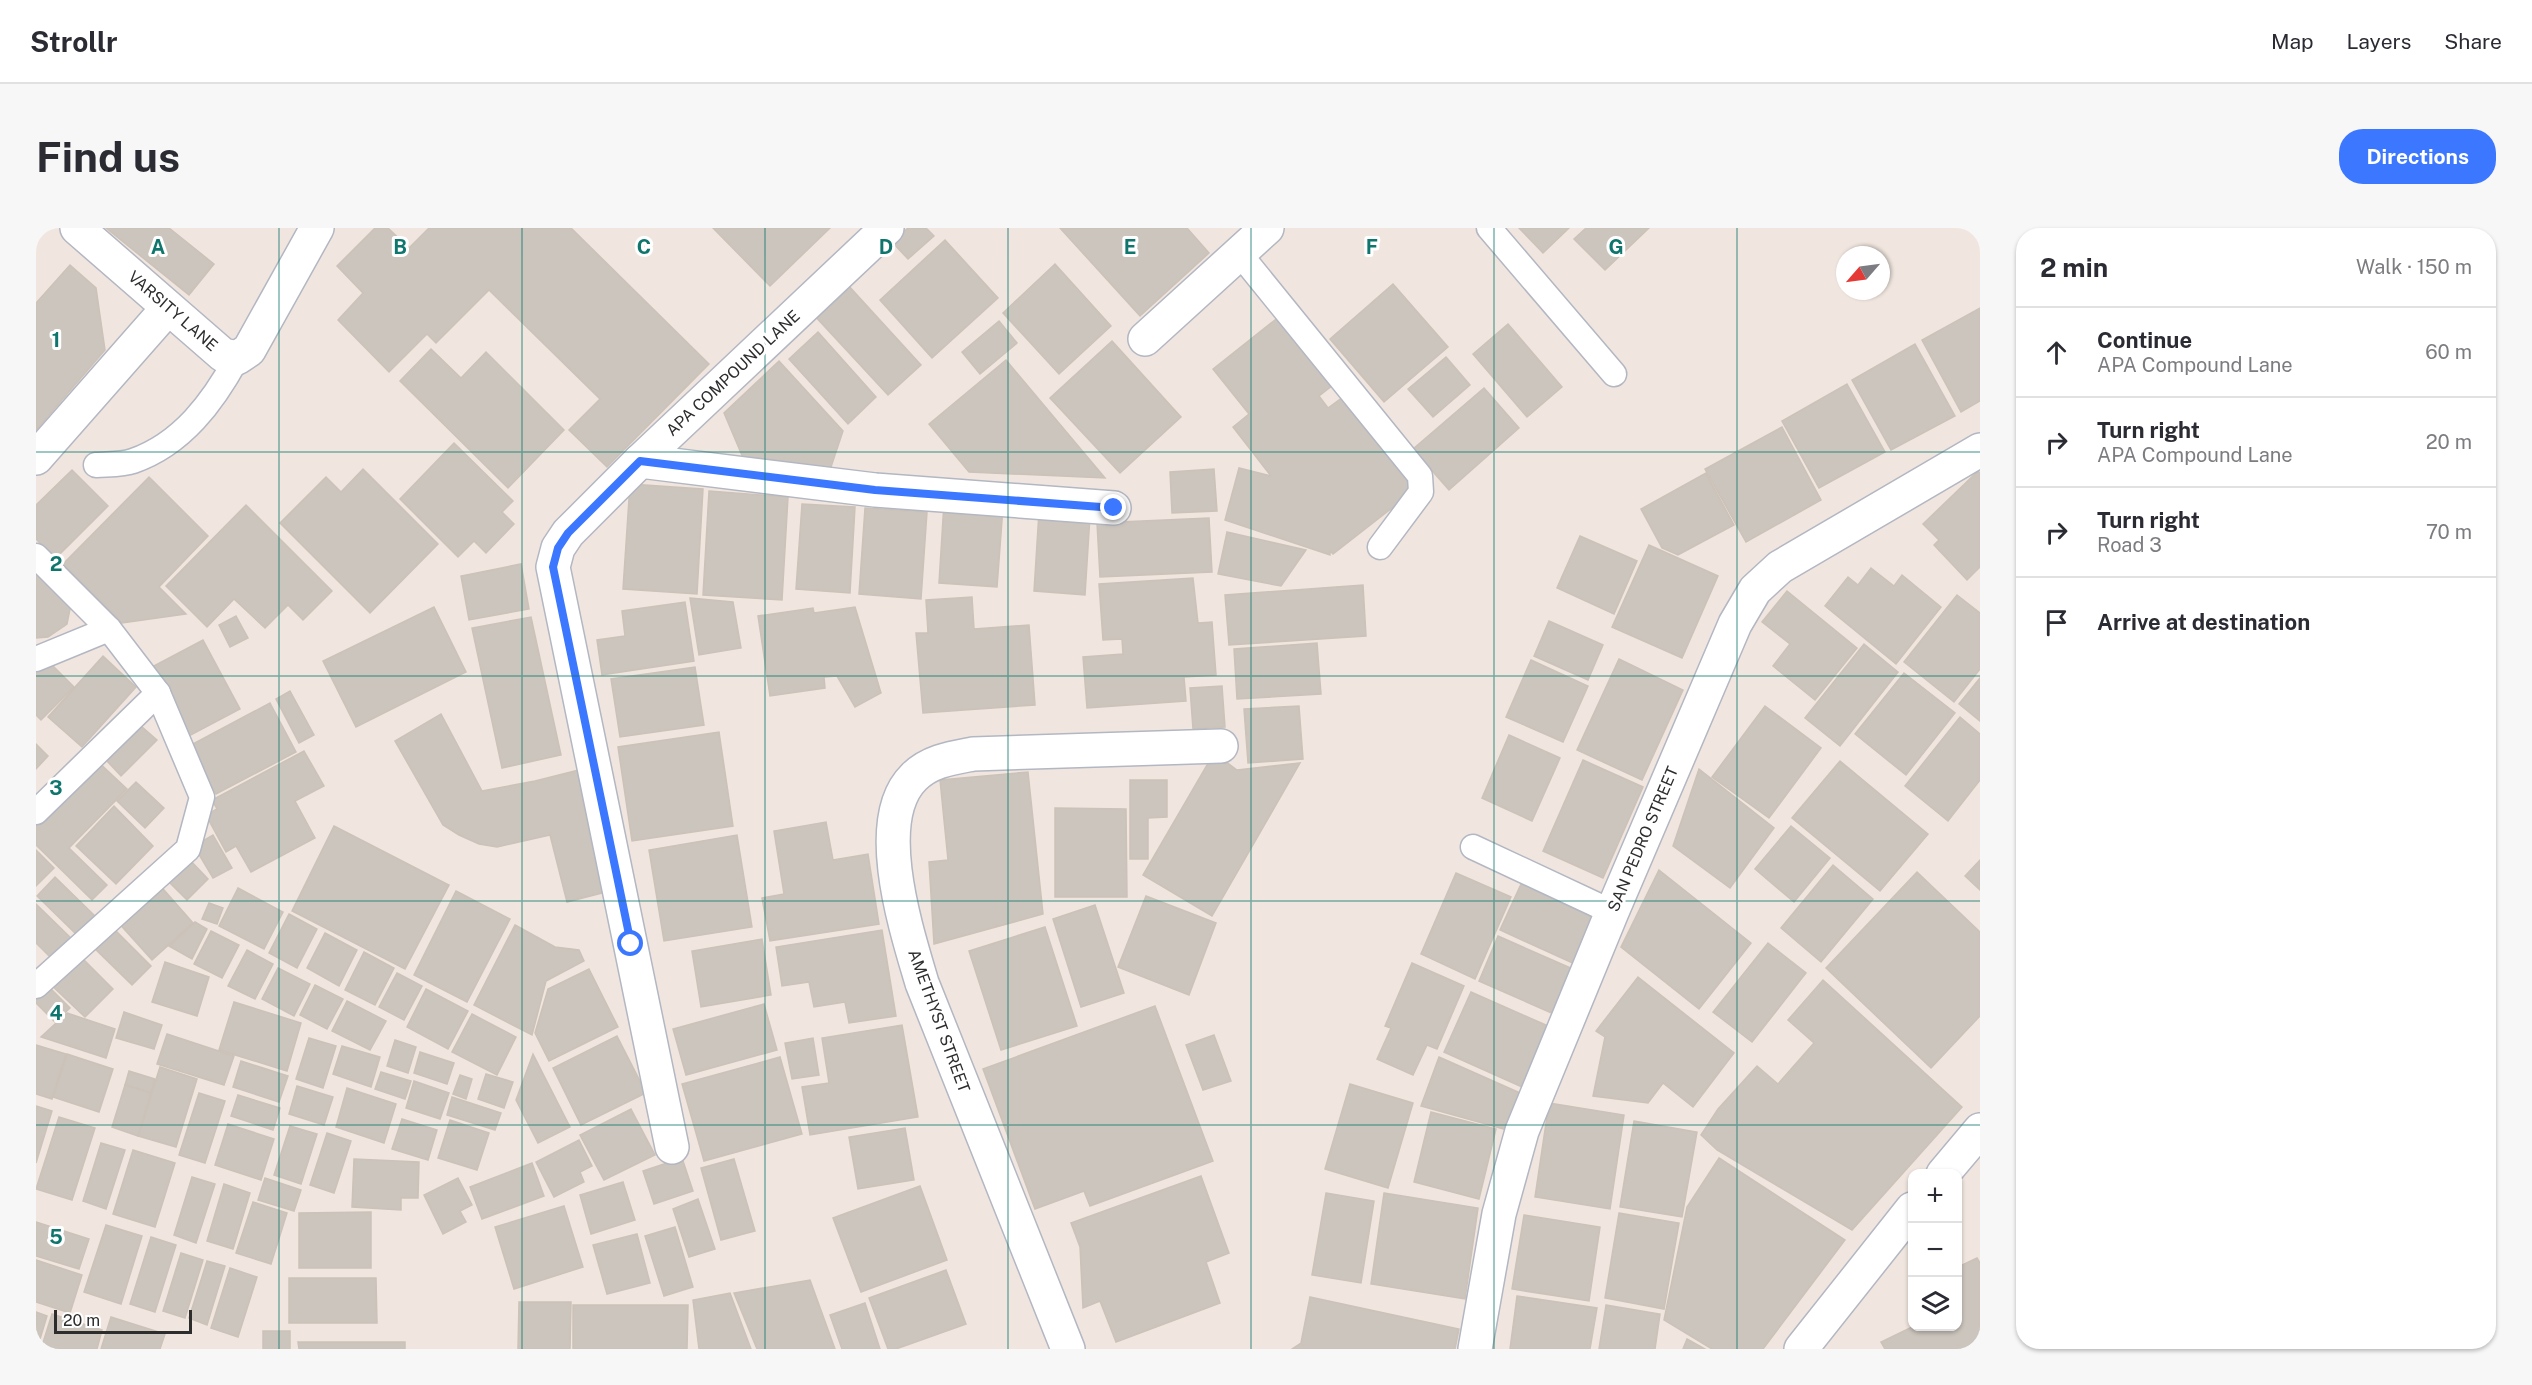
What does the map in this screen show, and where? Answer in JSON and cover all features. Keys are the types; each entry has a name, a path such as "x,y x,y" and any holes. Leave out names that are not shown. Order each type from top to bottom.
{"street":[{"name":"VARSITY LANE","path":"77,228 223,355 237,358 249,350 317,228"},
{"name":"APA COMPOUND LANE","path":"672,1147 553,567 558,548 568,533 640,461 887,228"},
{"path":"1144,339 1268,228"},
{"path":"36,458 168,308"},
{"name":"SAN PEDRO STREET","path":"1475,1349 1499,1214 1522,1131 1612,912 1735,624 1755,590 1780,567 1980,450"},
{"path":"640,461 875,490 1114,508"},
{"name":"AMETHYST STREET","path":"1068,1349 922,983 908,934 892,854 897,804 914,777 943,759 973,754 1221,746"},
{"path":"1946,1169 1980,1130"},
{"path":"1801,1349 1908,1214"}],"lane":[{"path":"1489,228 1614,374"},
{"path":"1239,254 1420,476 1421,492 1380,547"},
{"path":"96,465 131,462 159,449 198,417 218,392 237,358"},
{"path":"36,556 109,629 158,693 202,797 188,849 36,986"},
{"path":"36,659 109,629"},
{"path":"36,812 158,693"},
{"path":"1473,847 1612,912"}],"building":[{"path":"106,228 169,228 214,264 189,295"},
{"path":"375,228 388,228 409,248 429,228 571,228 709,364 607,467 569,430 600,399 489,290 436,343 427,334 389,372 338,320 363,293 337,266"},
{"path":"713,228 830,228 770,286"},
{"path":"908,228 926,228 934,236 908,259 892,242"},
{"path":"1060,228 1187,228 1209,253 1140,316"},
{"path":"1519,228 1569,228 1543,253"},
{"path":"1586,228 1649,228 1605,270 1574,239"},
{"path":"945,240 998,298 932,358 880,300"},
{"path":"1055,264 1111,326 1059,374 1003,313"},
{"path":"70,265 96,288 105,350 36,430 36,303"},
{"path":"847,284 921,365 888,395 813,314"},
{"path":"1393,284 1448,347 1384,402 1330,339"},
{"path":"1980,308 1980,401 1961,412 1922,340"},
{"path":"1280,316 1333,385 1319,396 1328,408 1343,397 1415,490 1333,554 1330,551 1330,555 1225,520 1239,468 1271,476 1233,427 1249,414 1213,369"},
{"path":"999,321 1017,343 980,374 962,352"},
{"path":"1508,324 1562,387 1527,417 1473,354"},
{"path":"818,332 876,397 848,424 789,359"},
{"path":"1112,341 1181,417 1120,473 1050,398"},
{"path":"1915,344 1955,416 1891,450 1852,380"},
{"path":"431,349 461,378 486,352 564,430 508,488 400,381"},
{"path":"1446,357 1470,385 1433,417 1408,389"},
{"path":"1006,360 1105,478 969,472 929,424"},
{"path":"779,361 843,431 829,473 744,460 724,413"},
{"path":"1847,384 1885,452 1819,488 1782,421"},
{"path":"1484,388 1519,428 1449,490 1413,449"},
{"path":"1782,427 1821,500 1746,542 1705,469"},
{"path":"454,443 513,501 502,512 514,524 486,553 474,541 458,557 400,499"},
{"path":"363,469 438,544 370,613 280,523 326,477 341,492"},
{"path":"1214,469 1217,511 1172,513 1170,472"},
{"path":"72,470 108,506 55,559 36,539 36,505"},
{"path":"1978,471 1980,473 1980,567 1967,580 1934,545 1939,540 1923,524"},
{"path":"1706,473 1734,525 1678,555 1662,548 1641,509"},
{"path":"149,477 208,536 159,587 186,614 122,623 63,564"},
{"path":"630,484 703,489 697,594 623,589"},
{"path":"709,491 788,497 782,600 703,595"},
{"path":"944,503 1003,507 997,587 939,583"},
{"path":"802,504 855,507 850,593 796,589"},
{"path":"246,505 332,591 303,620 288,605 265,628 234,599 207,627 166,586"},
{"path":"865,508 927,512 921,599 859,594"},
{"path":"1039,512 1090,516 1085,595 1034,591"},
{"path":"1209,518 1212,572 1100,577 1097,523"},
{"path":"1227,532 1306,550 1281,586 1218,574"},
{"path":"1580,536 1637,561 1614,614 1557,588"},
{"path":"1649,545 1718,576 1682,658 1612,627"},
{"path":"521,564 529,609 469,620 461,576"},
{"path":"1871,568 1894,586 1902,575 1941,607 1896,664 1825,606 1848,577 1858,585"},
{"path":"36,571 72,599 67,624 48,637 36,638"},
{"path":"1193,578 1198,623 1212,622 1216,675 1184,677 1186,701 1087,708 1083,657 1123,654 1122,639 1103,640 1099,584"},
{"path":"1363,585 1366,636 1229,645 1225,595"},
{"path":"1787,591 1857,648 1815,700 1773,666 1790,644 1762,622"},
{"path":"1957,595 1980,613 1980,669 1954,702 1904,662"},
{"path":"972,597 974,629 1029,625 1035,705 923,713 916,633 928,633 926,600"},
{"path":"690,598 733,602 741,648 699,655"},
{"path":"685,602 694,661 602,675 597,640 625,636 622,611"},
{"path":"434,607 466,672 356,727 323,661"},
{"path":"855,607 881,693 855,707 837,676 824,677 825,688 770,696 758,616 813,608 814,613"},
{"path":"236,616 248,638 230,647 219,625"},
{"path":"531,617 561,755 502,768 472,628"},
{"path":"1549,621 1603,645 1588,680 1534,656"},
{"path":"203,640 240,709 185,738 148,669"},
{"path":"1317,643 1321,694 1237,699 1234,649"},
{"path":"1864,644 1898,672 1840,746 1805,718"},
{"path":"103,656 136,687 82,747 48,717"},
{"path":"45,658 74,687 41,720 36,715 36,667"},
{"path":"1619,659 1683,690 1642,780 1577,750"},
{"path":"1531,660 1588,686 1563,742 1506,717"},
{"path":"695,667 704,725 620,737 611,679"},
{"path":"1904,673 1955,713 1906,775 1855,734"},
{"path":"1980,678 1980,721 1959,704"},
{"path":"1222,686 1225,727 1193,729 1190,688"},
{"path":"290,691 314,735 299,743 276,699"},
{"path":"270,703 296,752 216,794 189,746"},
{"path":"1299,706 1303,759 1248,763 1244,709"},
{"path":"1765,706 1821,748 1769,818 1712,777"},
{"path":"441,714 482,791 579,770 610,891 567,902 550,835 497,847 479,844 443,825 395,741"},
{"path":"1960,717 1980,734 1980,780 1948,821 1905,786"},
{"path":"141,726 157,740 121,776 107,761"},
{"path":"719,732 733,826 632,841 618,747"},
{"path":"1509,735 1560,758 1532,821 1482,798"},
{"path":"36,744 48,756 36,769"},
{"path":"304,751 324,786 295,801 315,838 251,872 236,846 226,852 206,815 217,809 212,800"},
{"path":"1214,753 1237,770 1300,763 1212,916 1143,875"},
{"path":"94,758 127,789 69,848 107,885 92,900 36,845 36,817"},
{"path":"1583,760 1643,787 1603,878 1543,851"},
{"path":"1840,761 1928,834 1880,891 1792,818"},
{"path":"1699,769 1774,828 1730,888 1673,846"},
{"path":"1028,772 1043,914 934,944 929,862 948,860 940,780"},
{"path":"1130,780 1167,780 1167,817 1148,818 1148,859 1130,859"},
{"path":"136,782 164,808 145,828 117,801"},
{"path":"114,806 153,846 116,884 76,846"},
{"path":"1055,808 1126,809 1127,897 1055,897"},
{"path":"826,822 833,860 868,854 879,924 770,941 762,898 784,894 774,831"},
{"path":"334,826 449,885 405,969 292,911"},
{"path":"1791,826 1830,858 1794,902 1755,869"},
{"path":"213,835 232,868 213,878 194,846"},
{"path":"737,835 752,927 664,941 649,850"},
{"path":"36,850 54,868 36,886"},
{"path":"187,857 208,879 187,900 165,878"},
{"path":"1980,860 1980,890 1965,876"},
{"path":"1833,865 1873,899 1821,962 1781,928"},
{"path":"1659,870 1751,943 1699,1009 1621,947"},
{"path":"1917,872 1980,932 1980,1016 1931,1068 1826,968"},
{"path":"1456,873 1511,897 1475,979 1421,954"},
{"path":"55,877 97,918 78,936 37,896"},
{"path":"157,882 193,923 152,960 116,920"},
{"path":"1522,882 1598,917 1577,965 1500,930"},
{"path":"238,888 283,912 264,949 219,926"},
{"path":"456,891 510,919 467,1002 414,975"},
{"path":"1146,896 1216,923 1189,995 1118,967"},
{"path":"209,903 223,908 217,924 202,919"},
{"path":"36,904 75,942 56,963 36,943"},
{"path":"1095,905 1124,993 1081,1007 1053,919"},
{"path":"289,914 317,929 297,968 269,953"},
{"path":"195,922 207,929 192,959 169,946"},
{"path":"108,923 151,966 132,985 89,943"},
{"path":"515,925 555,947 579,950 584,961 546,981 532,1035 474,1005"},
{"path":"1045,927 1077,1026 1001,1050 969,951"},
{"path":"882,930 896,1016 849,1023 845,1002 814,1007 809,982 782,986 776,947"},
{"path":"211,931 239,945 222,978 194,964"},
{"path":"325,933 357,950 339,986 307,968"},
{"path":"1498,936 1575,970 1556,1015 1479,981"},
{"path":"762,939 771,995 701,1007 692,951"},
{"path":"1768,943 1806,973 1752,1042 1713,1012"},
{"path":"247,950 273,964 255,999 228,986"},
{"path":"76,952 113,989 85,1017 47,981"},
{"path":"364,952 394,968 375,1005 345,990"},
{"path":"165,962 209,977 197,1016 152,1002"},
{"path":"1412,963 1464,986 1437,1049 1427,1045 1413,1075 1377,1059 1391,1028 1385,1026"},
{"path":"278,968 310,984 294,1016 262,999"},
{"path":"589,969 618,1027 549,1061 535,1033 548,989"},
{"path":"397,973 422,986 404,1020 379,1007"},
{"path":"1638,977 1734,1053 1693,1107 1663,1083 1648,1103 1593,1096 1605,1037 1596,1031"},
{"path":"1823,980 1962,1107 1852,1230 1717,1150 1701,1135 1718,1109 1757,1066 1778,1084 1814,1043 1788,1020"},
{"path":"44,982 70,1008 55,1022 36,1003 36,991"},
{"path":"315,985 343,999 327,1029 300,1015"},
{"path":"426,989 468,1011 448,1049 407,1027"},
{"path":"1471,992 1548,1026 1522,1087 1444,1052"},
{"path":"347,1001 386,1021 370,1050 332,1031"},
{"path":"234,1002 301,1023 287,1071 219,1050"},
{"path":"764,1004 777,1050 686,1075 673,1029"},
{"path":"1155,1006 1213,1161 1090,1206 1084,1191 1035,1209 983,1069"},
{"path":"124,1012 162,1025 154,1049 116,1038"},
{"path":"67,1013 115,1029 106,1058 41,1037"},
{"path":"472,1014 516,1037 497,1075 452,1052"},
{"path":"902,1025 918,1117 810,1135 802,1087 829,1083 822,1038"},
{"path":"167,1034 234,1056 224,1085 157,1064"},
{"path":"1214,1035 1231,1081 1203,1090 1186,1045"},
{"path":"617,1036 646,1093 581,1125 553,1068"},
{"path":"309,1038 336,1046 323,1088 296,1079"},
{"path":"813,1038 819,1075 792,1079 785,1043"},
{"path":"395,1040 416,1047 408,1073 387,1066"},
{"path":"36,1045 66,1054 52,1099 36,1094"},
{"path":"342,1046 380,1057 371,1087 333,1074"},
{"path":"420,1052 454,1063 447,1084 414,1073"},
{"path":"67,1054 113,1069 99,1112 53,1097"},
{"path":"533,1054 570,1127 538,1143 516,1100"},
{"path":"780,1057 802,1134 704,1161 682,1084"},
{"path":"1439,1057 1520,1093 1504,1129 1421,1106"},
{"path":"241,1061 288,1076 279,1102 233,1087"},
{"path":"160,1067 197,1079 176,1147 138,1136"},
{"path":"129,1071 155,1079 151,1093 125,1085"},
{"path":"381,1072 411,1081 405,1099 375,1089"},
{"path":"486,1074 513,1082 504,1108 478,1099"},
{"path":"460,1075 472,1079 466,1099 453,1094"},
{"path":"414,1081 449,1093 440,1119 406,1108"},
{"path":"1350,1084 1413,1103 1388,1188 1325,1169"},
{"path":"125,1085 151,1093 138,1136 112,1127"},
{"path":"297,1086 333,1097 324,1125 289,1114"},
{"path":"347,1088 396,1104 384,1143 336,1127"},
{"path":"199,1093 225,1101 205,1163 179,1155"},
{"path":"238,1095 280,1108 273,1130 231,1116"},
{"path":"452,1097 501,1113 495,1130 447,1115"},
{"path":"1549,1103 1624,1115 1610,1209 1535,1197"},
{"path":"36,1106 52,1111 36,1163"},
{"path":"631,1109 655,1155 604,1180 580,1135"},
{"path":"1431,1112 1496,1129 1479,1199 1414,1182"},
{"path":"59,1117 95,1128 72,1200 36,1189"},
{"path":"402,1119 437,1130 428,1160 392,1149"},
{"path":"450,1120 489,1133 477,1170 438,1158"},
{"path":"1634,1121 1697,1132 1682,1217 1620,1207"},
{"path":"228,1124 274,1139 261,1180 215,1165"},
{"path":"290,1126 317,1134 301,1184 274,1175"},
{"path":"905,1128 914,1180 858,1189 849,1137"},
{"path":"327,1133 351,1141 334,1193 310,1185"},
{"path":"579,1140 592,1166 580,1172 584,1182 554,1197 536,1162"},
{"path":"101,1143 125,1150 106,1209 83,1201"},
{"path":"133,1150 175,1163 155,1227 113,1214"},
{"path":"682,1158 693,1191 654,1204 643,1171"},
{"path":"1719,1158 1845,1240 1763,1349 1712,1349 1664,1320 1687,1207"},
{"path":"354,1159 419,1162 418,1198 401,1198 401,1210 352,1207"},
{"path":"734,1159 755,1231 721,1240 701,1168"},
{"path":"532,1163 544,1196 482,1219 470,1187"},
{"path":"1201,1176 1229,1253 1206,1262 1220,1303 1116,1342 1100,1301 1083,1308 1080,1247 1071,1223"},
{"path":"192,1177 215,1184 196,1243 174,1235"},
{"path":"265,1178 301,1190 294,1211 258,1200"},
{"path":"458,1178 472,1205 460,1211 466,1222 443,1234 424,1195"},
{"path":"623,1182 635,1220 591,1234 580,1195"},
{"path":"224,1184 250,1193 233,1249 207,1241"},
{"path":"920,1186 947,1260 861,1292 833,1218"},
{"path":"1326,1193 1374,1201 1361,1283 1312,1275"},
{"path":"1384,1193 1478,1208 1465,1299 1371,1284"},
{"path":"698,1199 715,1249 689,1257 673,1209"},
{"path":"253,1202 287,1213 271,1264 236,1253"},
{"path":"564,1206 583,1267 514,1289 495,1227"},
{"path":"371,1212 371,1268 299,1268 299,1213"},
{"path":"1619,1213 1679,1223 1664,1309 1605,1298"},
{"path":"1524,1215 1600,1227 1589,1301 1512,1289"},
{"path":"36,1222 89,1239 79,1269 36,1256"},
{"path":"106,1225 142,1236 121,1304 84,1292"},
{"path":"675,1227 693,1287 664,1296 645,1236"},
{"path":"637,1234 650,1283 607,1294 593,1245"},
{"path":"151,1237 176,1245 155,1312 130,1304"},
{"path":"181,1253 203,1260 185,1318 163,1311"},
{"path":"1977,1258 1980,1263 1980,1349 1885,1349 1881,1342 1908,1329 1908,1331 1962,1331 1962,1265"},
{"path":"36,1260 82,1275 70,1313 36,1302"},
{"path":"207,1261 225,1266 207,1325 189,1318"},
{"path":"230,1268 257,1277 238,1337 211,1328"},
{"path":"946,1270 966,1324 896,1349 888,1349 869,1298"},
{"path":"289,1278 376,1278 377,1323 289,1323"},
{"path":"810,1280 835,1349 757,1349 734,1293"},
{"path":"730,1293 751,1349 699,1349 693,1300"},
{"path":"1517,1296 1597,1308 1590,1349 1510,1349"},
{"path":"1310,1297 1459,1329 1455,1349 1292,1349 1301,1343"},
{"path":"519,1302 571,1302 570,1349 518,1349"},
{"path":"865,1303 880,1349 842,1349 830,1315"},
{"path":"573,1305 688,1305 687,1349 573,1349"},
{"path":"1606,1305 1660,1314 1655,1349 1599,1349"},
{"path":"36,1312 47,1316 37,1349 36,1349"},
{"path":"52,1314 102,1330 97,1349 41,1349"},
{"path":"111,1317 165,1334 160,1349 101,1349"},
{"path":"263,1331 290,1331 290,1349 263,1349"},
{"path":"1687,1339 1705,1349 1683,1349"},
{"path":"298,1342 405,1342 405,1349 299,1349"}],"route":[{"path":"631,944 553,567 558,548 568,533 640,461 875,490 1114,508"}]}
